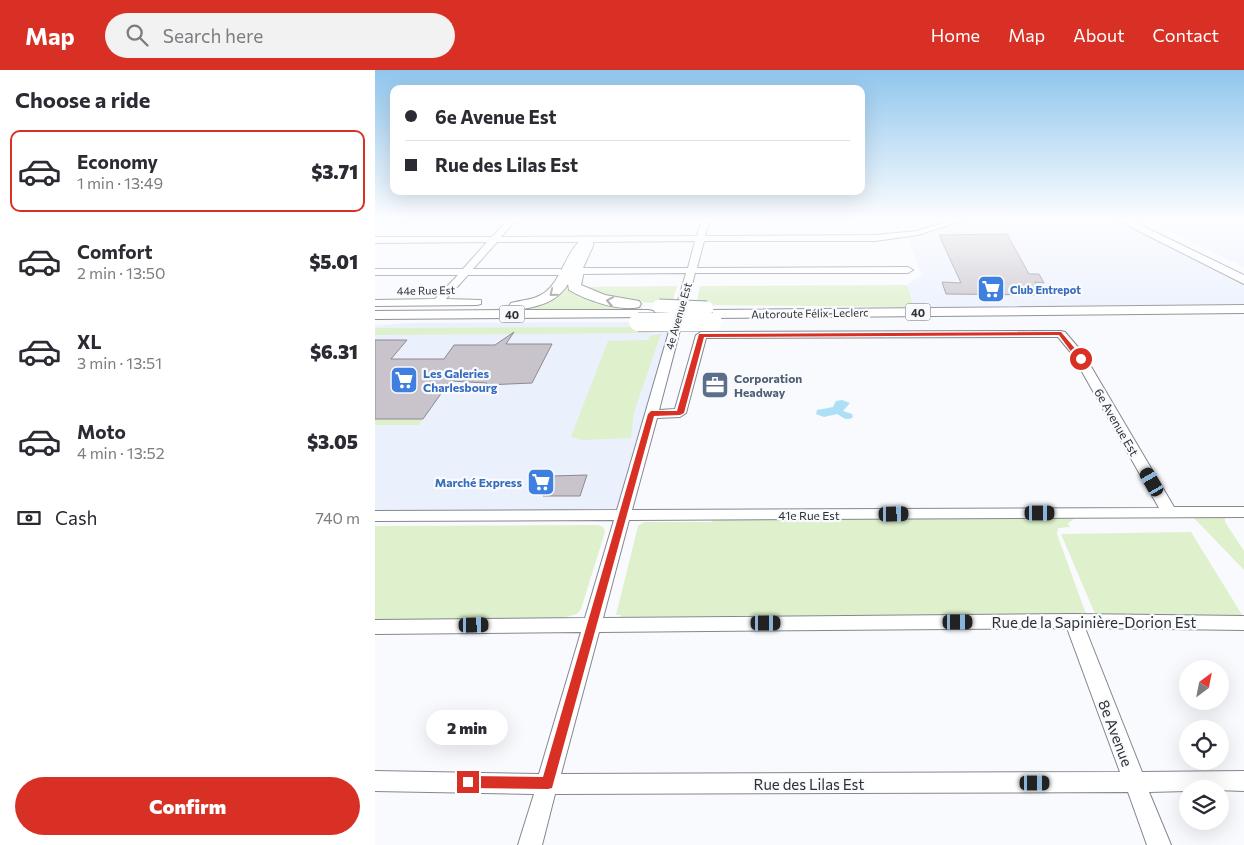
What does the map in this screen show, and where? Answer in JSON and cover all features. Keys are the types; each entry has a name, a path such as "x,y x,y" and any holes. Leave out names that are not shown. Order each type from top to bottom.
{"highway":[{"path":"375,313 508,306 540,302 554,294 561,286 576,255"},
{"path":"577,271 575,287 597,298 624,303 648,314 711,314"},
{"name":"Autoroute Félix-Leclerc","path":"711,314 1244,309"},
{"name":"Autoroute Félix-Leclerc","path":"375,313 1244,319"},
{"name":"Autoroute Félix-Leclerc","path":"375,325 648,314"}],"main road":[{"path":"1194,255 1244,280"},
{"path":"1212,255 1244,271"}],"street":[{"path":"438,302 480,255"},
{"path":"585,255 577,271 907,270"},
{"name":"4e Avenue Est","path":"530,845 610,566 696,255"},
{"path":"375,272 560,272"},
{"name":"44e Rue Est","path":"375,303 477,302"},
{"name":"6e Avenue Est","path":"651,414 680,413 701,336 1061,334 1077,353 1169,512"},
{"name":"41e Rue Est","path":"375,516 1244,512"},
{"name":"Rue de la Sapinière-Dorion Est","path":"375,626 1073,621 1244,623"},
{"name":"8e Avenue","path":"1073,621 1159,845"},
{"name":"Rue des Lilas Est","path":"375,782 650,785 1244,781"}],"shaded area":[{"path":"914,255 1191,255 1244,283 1244,305 914,307 907,285 922,275"},
{"path":"1219,255 1244,255 1244,267"},
{"path":"638,322 675,326 624,515 375,516 375,326 408,323"}],"green space":[{"path":"568,280 571,290 590,300 643,307 641,309 482,310 531,305"},
{"path":"907,285 914,307 696,305 700,286"},
{"path":"677,286 672,304 624,301 599,296 581,287"},
{"path":"664,327 663,330 648,333 375,335 375,328"},
{"path":"661,334 634,412 631,438 582,440 571,437 608,341 648,340 650,336"},
{"path":"375,419 423,419 419,425 375,425"},
{"path":"1192,516 1225,516 1225,522 1244,551 1244,570"},
{"path":"1072,517 1073,520 1068,523 1070,527 1058,528 1057,534 1086,614 621,617 621,615 616,615 638,526 644,522 712,522 713,519"},
{"path":"598,525 603,527 605,532 581,609 577,614 563,618 375,620 375,526"},
{"path":"1191,532 1244,618 1098,621 1061,534"}],"water":[{"path":"842,400 850,403 843,411 852,414 853,417 848,419 837,414 824,417 816,414 817,410 833,407 836,401"}],"building":[{"path":"948,255 1019,255 1029,274 1039,274 1044,283 1035,282 1042,295 946,294 942,282 961,283"},
{"path":"514,332 506,344 552,344 532,383 486,385 487,383 450,381 423,419 375,419 375,340 407,340 391,359 444,359 454,345 495,345"},
{"path":"587,475 580,496 543,496 552,476"}],"place":[{"name":"Club Entrepot","path":"991,289"},
{"name":"Les Galeries Charlesbourg","path":"404,380"},
{"name":"Corporation Headway","path":"715,385"},
{"name":"Marché Express","path":"541,482"}],"route":[{"path":"468,782 548,784 651,414 680,413 701,336 1061,334 1081,359"}]}
